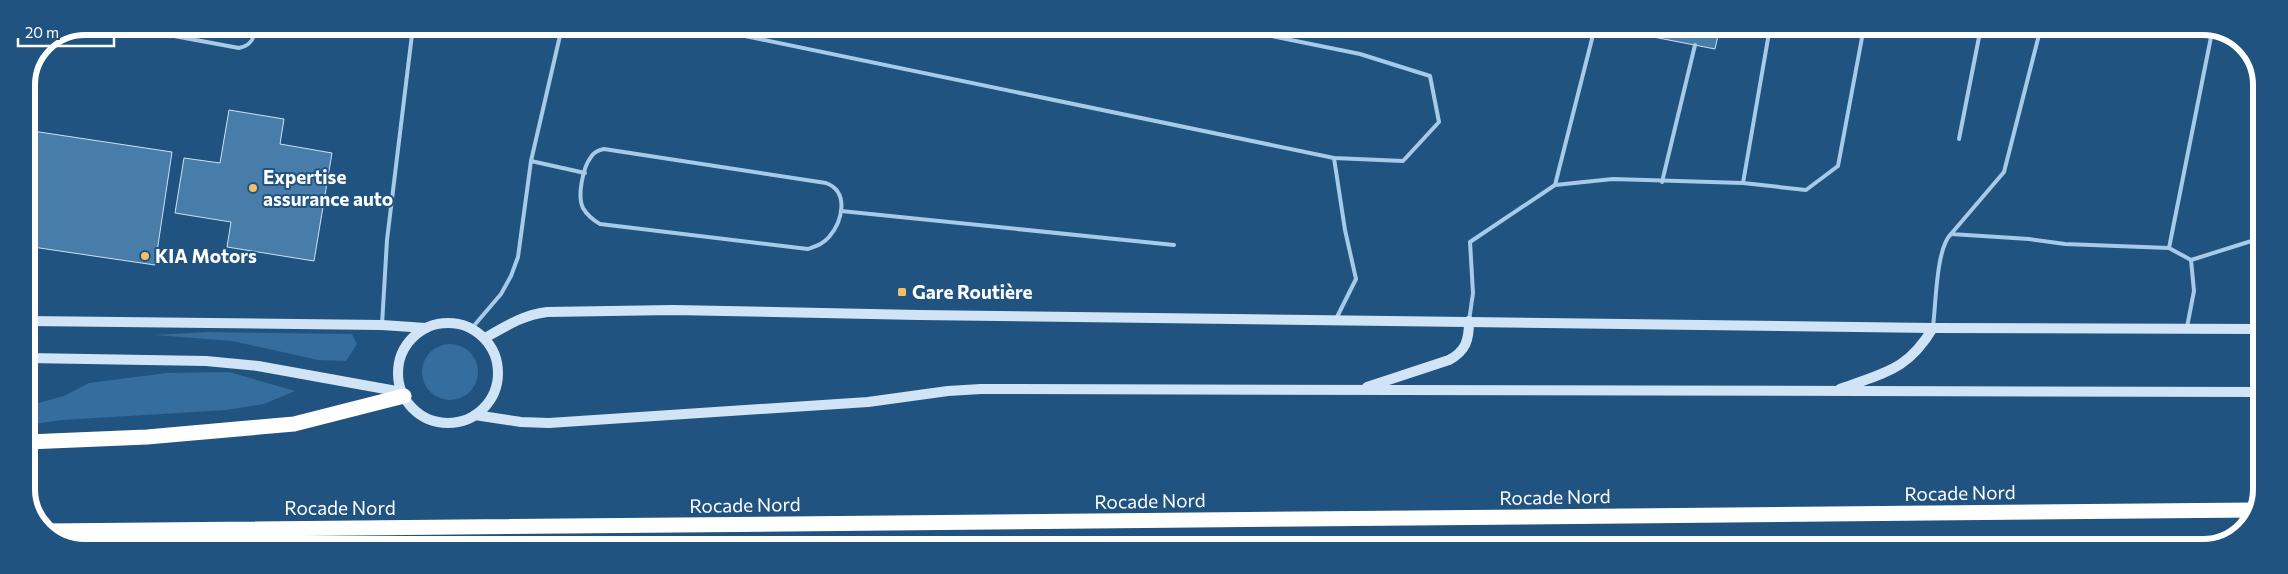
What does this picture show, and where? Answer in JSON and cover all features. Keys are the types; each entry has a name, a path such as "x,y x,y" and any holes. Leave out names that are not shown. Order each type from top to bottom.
{"highway":[{"path":"35,442 186,434 294,424 403,394"},
{"name":"Rocade Nord","path":"59,531 2248,510"}],"street":[{"path":"485,338 516,319 547,312 673,310 1933,328 2187,327 2253,329"},
{"path":"35,321 382,325 426,328"},
{"path":"1357,390 1449,360 1458,355 1469,339 1470,321"},
{"path":"441,323 457,323 472,328 485,338 493,350 498,364 498,378 490,399 475,415 463,421 449,423 435,421 422,416 412,407 403,394 398,367 401,355 416,335 426,328 441,323"},
{"path":"1834,391 1894,369 1908,360 1920,348 1933,328"},
{"path":"35,358 206,361 258,366 403,394"},
{"path":"475,415 521,422 549,423 853,403 948,391 981,389 2253,392"}],"lane":[{"path":"169,35 239,48 249,44 255,35"},
{"path":"382,325 387,240 412,35"},
{"path":"472,328 501,294 511,276 518,257 532,162 560,35"},
{"path":"741,35 1334,158 1403,161 1439,122 1430,76 1360,54 1266,35"},
{"path":"1555,185 1593,35"},
{"path":"1743,183 1769,35"},
{"path":"1470,321 1472,293 1470,242 1555,185 1613,179 1743,183 1806,190 1838,166 1863,35"},
{"path":"1959,139 1979,35"},
{"path":"1933,328 1940,266 1946,239 2004,172 2039,35"},
{"path":"2169,248 2211,36"},
{"path":"1662,182 1694,45"},
{"path":"604,149 826,183 837,189 840,194 842,200 841,211 834,230 828,239 808,249 600,224 591,219 583,207 580,198 585,173 592,155 604,149"},
{"path":"1334,158 1345,230 1356,279 1336,320"},
{"path":"532,162 585,173"},
{"path":"841,211 1174,245"},
{"path":"1951,234 2029,239 2065,244 2169,248 2191,260 2253,241"},
{"path":"2187,327 2194,291 2191,260"}],"shaded area":[{"path":"208,332 352,334 357,344 346,361 318,360 232,341 155,335"},
{"path":"450,344 461,346 470,352 476,361 478,372 476,383 470,392 461,398 450,400 439,398 430,392 424,383 422,372 424,361 430,352 439,346"},
{"path":"229,372 295,391 264,404 227,410 62,420 35,424 35,404 64,396 89,383 167,373"}],"building":[{"path":"1643,35 1718,35 1715,49"},
{"name":"Expertise assurance auto","path":"229,110 284,119 280,144 332,153 314,261 227,247 231,222 175,213 184,158 220,163"},
{"path":"35,131 172,152 155,265 35,247"}],"place":[{"name":"Expertise assurance auto","path":"253,188"},
{"name":"KIA Motors","path":"145,256"},
{"name":"Gare Routière","path":"902,292"}]}
